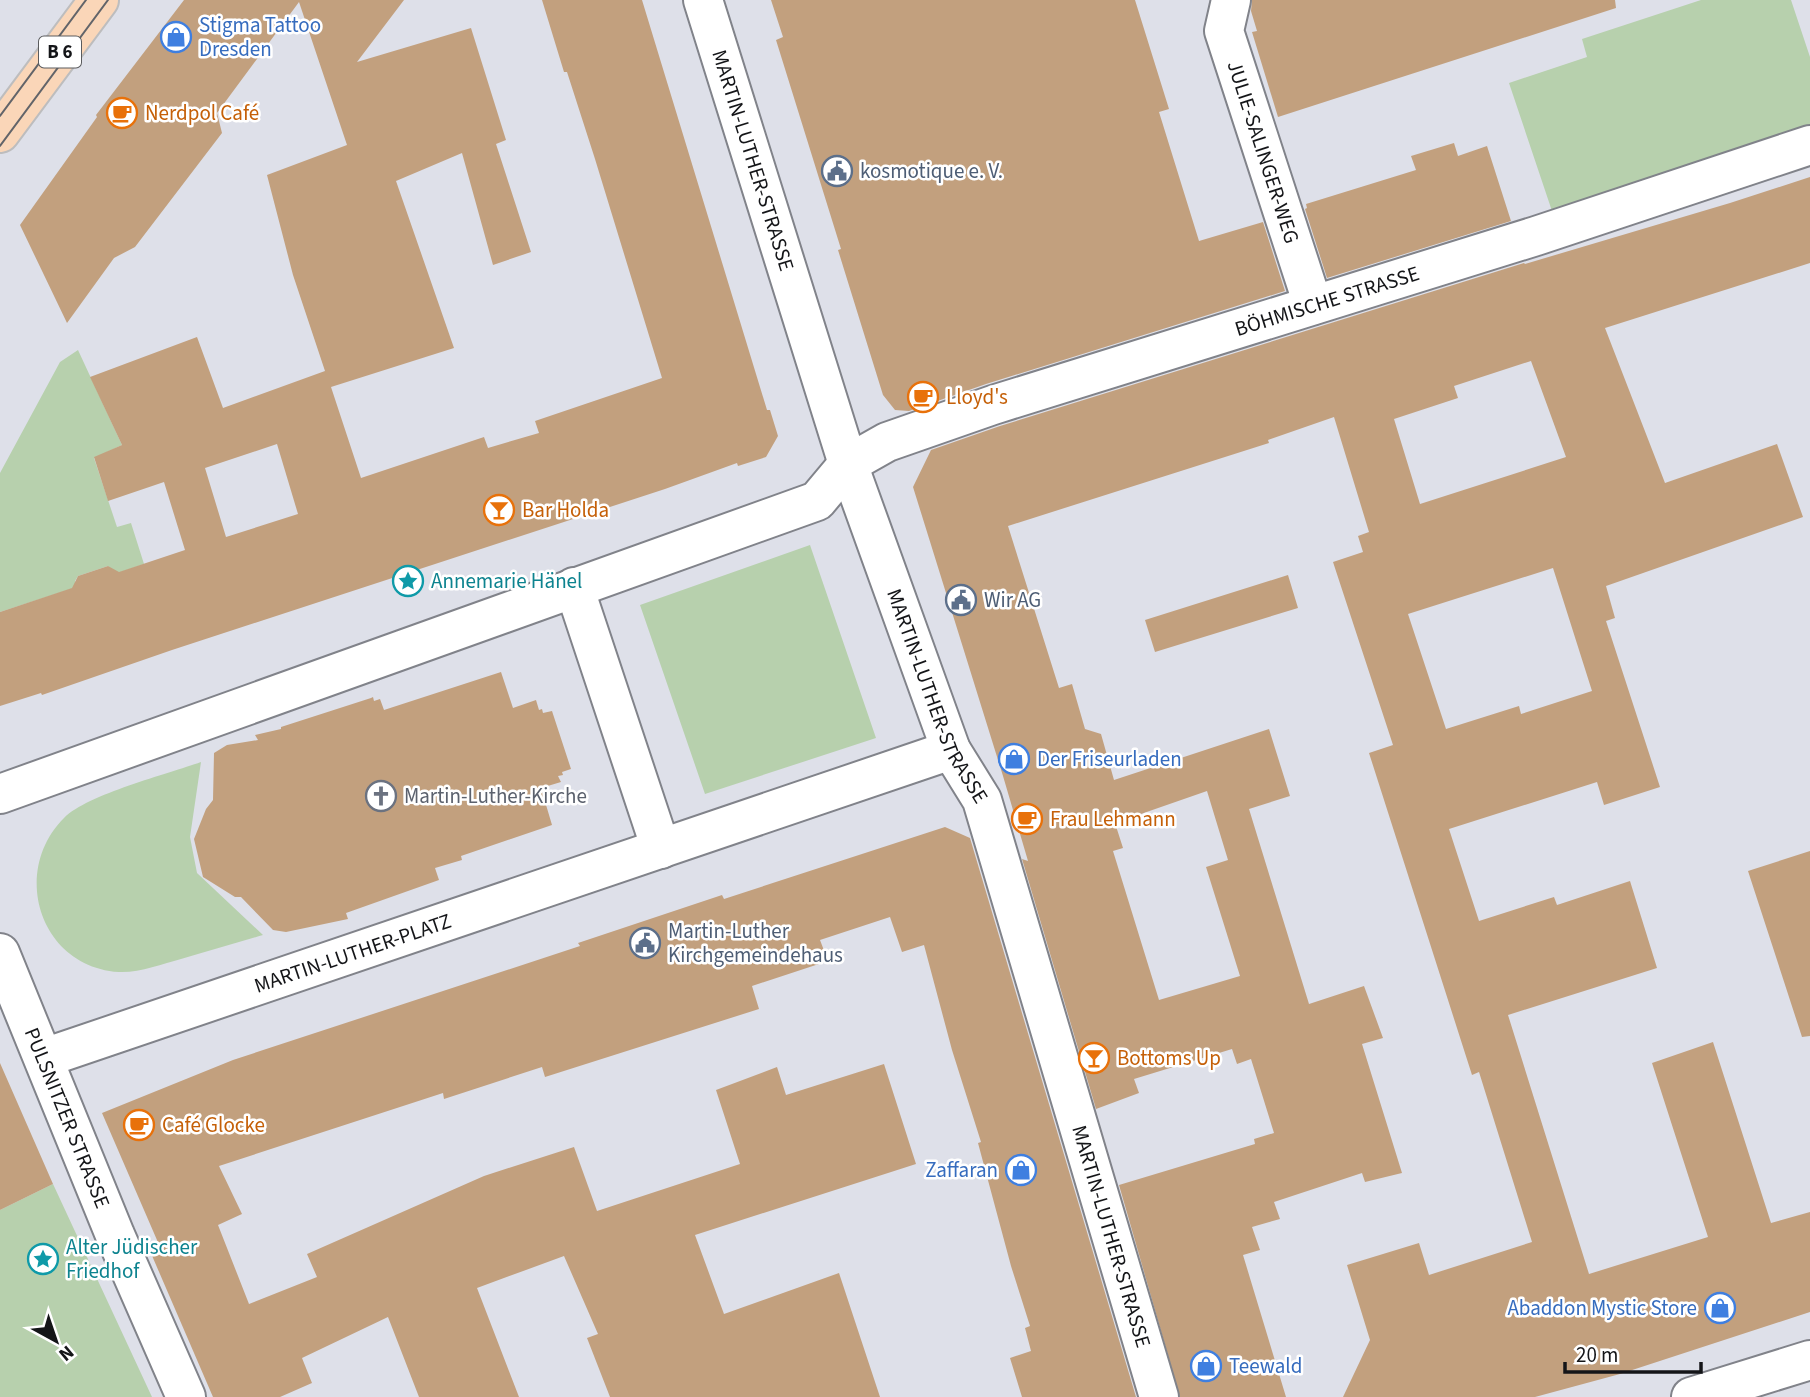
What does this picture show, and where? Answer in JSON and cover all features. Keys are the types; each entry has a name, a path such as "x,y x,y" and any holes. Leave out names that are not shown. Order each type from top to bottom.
{"main road":[{"name":"B 6","path":"0,133 99,0"}],"street":[{"name":"MARTIN-LUTHER-STRASSE","path":"703,0 848,464 951,750 982,800 1159,1397"},
{"name":"JULIE-SALINGER-WEG","path":"1231,0 1224,31 1313,304"},
{"name":"BÖHMISCHE STRASSE","path":"848,464 887,442 982,409 1536,236 1810,145"},
{"path":"0,794 817,501 848,464"},
{"path":"574,587 660,849"},
{"name":"MARTIN-LUTHER-PLATZ","path":"44,1058 951,750"},
{"name":"PULSNITZER STRASSE","path":"0,953 115,1235 186,1397"},
{"path":"1691,1397 1810,1360"}],"green space":[{"path":"1701,0 1791,0 1810,57 1810,132 1554,217 1509,83 1587,57 1582,39"},
{"path":"78,350 122,445 94,458 117,527 131,523 144,564 115,574 108,566 78,576 75,581 77,587 0,612 0,473 60,362"},
{"path":"810,545 876,738 705,794 640,605"},
{"path":"201,762 190,837 197,873 263,935 150,968 127,972 92,966 69,953 53,935 42,913 37,889 39,864 48,840 64,818 75,809 109,793"},
{"name":"Alter Jüdischer Friedhof","path":"53,1184 152,1397 0,1397 0,1210"}],"building":[{"path":"184,0 404,0 357,62 471,28 506,140 496,144 531,252 493,265 462,153 396,181 454,348 331,387 361,478 484,437 488,448 539,433 535,421 662,378 595,159 542,0 642,0 767,410 770,410 778,436 766,457 738,466 737,463 42,695 41,693 0,706 0,612 72,588 78,576 108,566 119,572 185,550 164,482 108,501 94,457 122,445 90,377 197,337 223,408 325,371 293,275 267,175 347,145 299,2 217,113 222,133 135,247 114,258 67,323 20,225 96,115","holes":["277,444 298,514 226,537 205,468"]},
{"path":"771,0 1135,0 1169,109 1159,112 1199,241 1263,222 1285,291 986,384 909,411 895,410 883,395 838,250 841,249 776,40 783,37"},
{"path":"1252,0 1615,0 1616,8 1278,117 1252,32 1257,31 1251,11"},
{"path":"1454,143 1458,156 1487,146 1511,221 1327,278 1305,209 1306,204 1416,170 1411,156"},
{"path":"1810,177 1810,263 1605,328 1665,483 1777,444 1803,517 1606,586 1615,618 1606,621 1660,787 1604,805 1597,782 1449,829 1479,921 1554,897 1557,905 1630,881 1657,968 1508,1015 1589,1274 1708,1237 1652,1063 1713,1042 1771,1223 1810,1212 1810,1312 1620,1374 1535,1397 1343,1397 1370,1340 1347,1265 1419,1243 1429,1275 1532,1242 1479,1072 1472,1075 1369,753 1393,745 1333,562 1363,552 1358,536 1369,532 1334,417 1268,440 1269,443 1008,526 1059,688 1072,684 1085,729 1101,734 1114,780 1269,729 1290,796 1249,809 1309,1004 1364,986 1383,1038 1362,1044 1402,1173 1365,1182 1362,1173 1274,1202 1280,1219 1252,1227 1260,1250 1243,1255 1286,1397 1180,1397 1119,1185 1255,1144 1254,1139 1274,1133 1251,1059 1237,1064 1232,1049 1134,1079 1139,1093 1096,1109 1022,859 1028,861 1003,776 913,487 931,450 1000,426 1524,263","holes":["1531,361 1566,457 1420,504 1394,419 1458,398 1454,386","1553,568 1592,691 1521,714 1519,706 1446,729 1408,614","1207,791 1228,860 1206,867 1240,976 1159,1000 1113,851 1123,848 1115,823"]},
{"path":"1288,575 1298,608 1155,652 1145,620"},
{"name":"Martin-Luther-Kirche","path":"501,672 513,708 536,700 543,713 552,711 571,769 558,776 561,782 541,788 552,825 461,856 462,860 435,868 439,880 346,913 348,919 286,932 273,930 241,897 235,897 203,877 194,839 206,809 213,800 214,753 227,745 258,740 255,735 281,729 373,697 374,701 380,699 384,710"},
{"path":"945,827 970,838 1136,1397 1022,1397 1010,1358 1031,1351 1025,1328 1030,1326 978,1143 981,1142 952,1050 924,945 902,952 890,917 820,940 828,961 752,986 759,1009 545,1077 542,1067 444,1099 443,1093 219,1166 242,1214 218,1225 249,1304 317,1277 307,1254 484,1176 574,1147 597,1211 740,1164 716,1090 777,1067 786,1095 884,1064 916,1164 695,1235 724,1314 839,1273 880,1397 610,1397 587,1338 598,1334 564,1256 477,1288 519,1397 419,1397 388,1317 302,1358 312,1383 280,1397 213,1397 150,1251 160,1247 102,1113 233,1060 580,946 578,943 722,895 724,899"},
{"path":"1810,851 1810,1036 1802,1037 1748,871"},
{"path":"0,1063 53,1184 0,1210"}],"tram line":[{"path":"0,116 86,0"},
{"path":"0,146 108,0"}],"place":[{"name":"Stigma Tattoo Dresden","path":"176,37"},
{"name":"Nerdpol Café","path":"122,113"},
{"name":"kosmotique e. V.","path":"837,171"},
{"name":"Lloyd's","path":"923,397"},
{"name":"Bar Holda","path":"499,510"},
{"name":"Annemarie Hänel","path":"408,581"},
{"name":"Wir AG","path":"961,600"},
{"name":"Der Friseurladen","path":"1014,759"},
{"name":"Martin-Luther-Kirche","path":"381,796"},
{"name":"Frau Lehmann","path":"1027,819"},
{"name":"Martin-Luther Kirchgemeindehaus","path":"645,943"},
{"name":"Bottoms Up","path":"1094,1058"},
{"name":"Café Glocke","path":"139,1125"},
{"name":"Zaffaran","path":"1021,1170"},
{"name":"Alter Jüdischer Friedhof","path":"43,1259"},
{"name":"Abaddon Mystic Store","path":"1720,1308"},
{"name":"Teewald","path":"1206,1366"}]}
